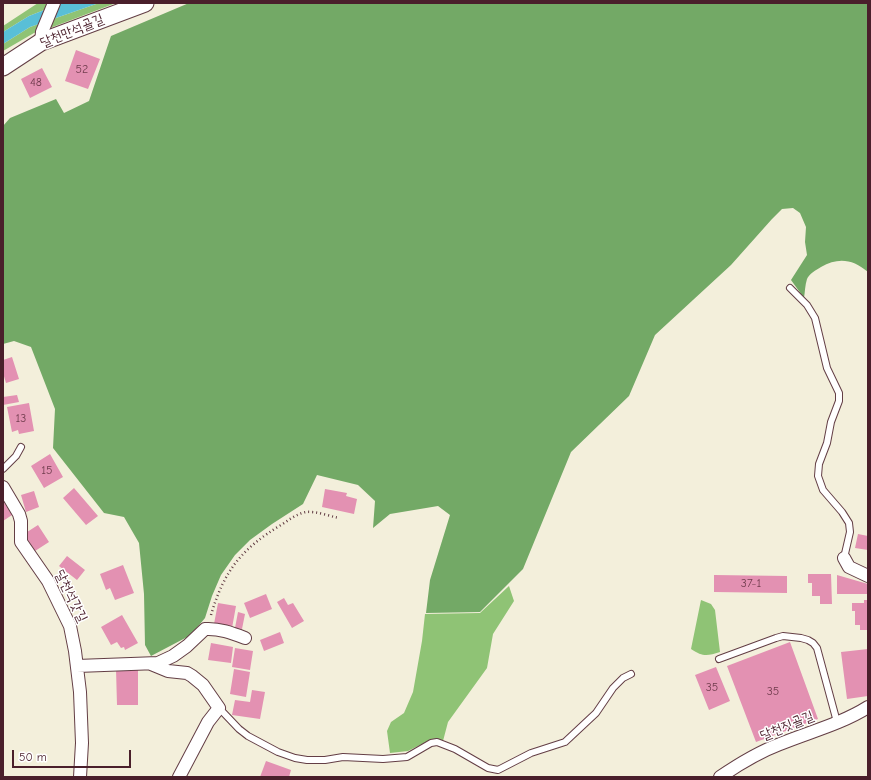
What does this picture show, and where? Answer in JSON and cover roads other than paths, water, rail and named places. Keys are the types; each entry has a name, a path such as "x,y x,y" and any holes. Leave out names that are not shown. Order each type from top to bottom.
{"street":[{"path":"41,37 54,3"},
{"name":"달천만석골길","path":"3,67 41,37 145,3"},
{"name":"달천석갓길","path":"3,487 19,514 21,521 21,542 48,581 70,626 77,666 82,720 80,777"},
{"path":"844,558 850,567 868,576"},
{"path":"77,666 158,663 173,656 187,646 205,628 231,633 244,638"},
{"path":"151,664 168,671 187,673 192,676 203,685 219,708 208,722 178,777"},
{"name":"달천짓골길","path":"720,777 748,759 779,744 837,722 868,707"}],"lane":[{"path":"790,288 807,305 815,318 827,368 839,392 840,401 831,422 827,443 819,464 818,476 823,490 842,512 849,523 850,532 844,558"},
{"path":"3,469 16,456 21,447"},
{"path":"719,660 783,636 791,636 814,643 817,648 837,722"},
{"path":"219,708 239,729 248,736 278,752 295,758 313,760 343,757 383,759 407,757 431,743 437,742 455,749 488,768 498,770 531,753 565,742 596,713 613,688 623,678 631,674"}],"water":[{"path":"62,3 99,3 30,27 3,44 3,32 29,16"}]}
